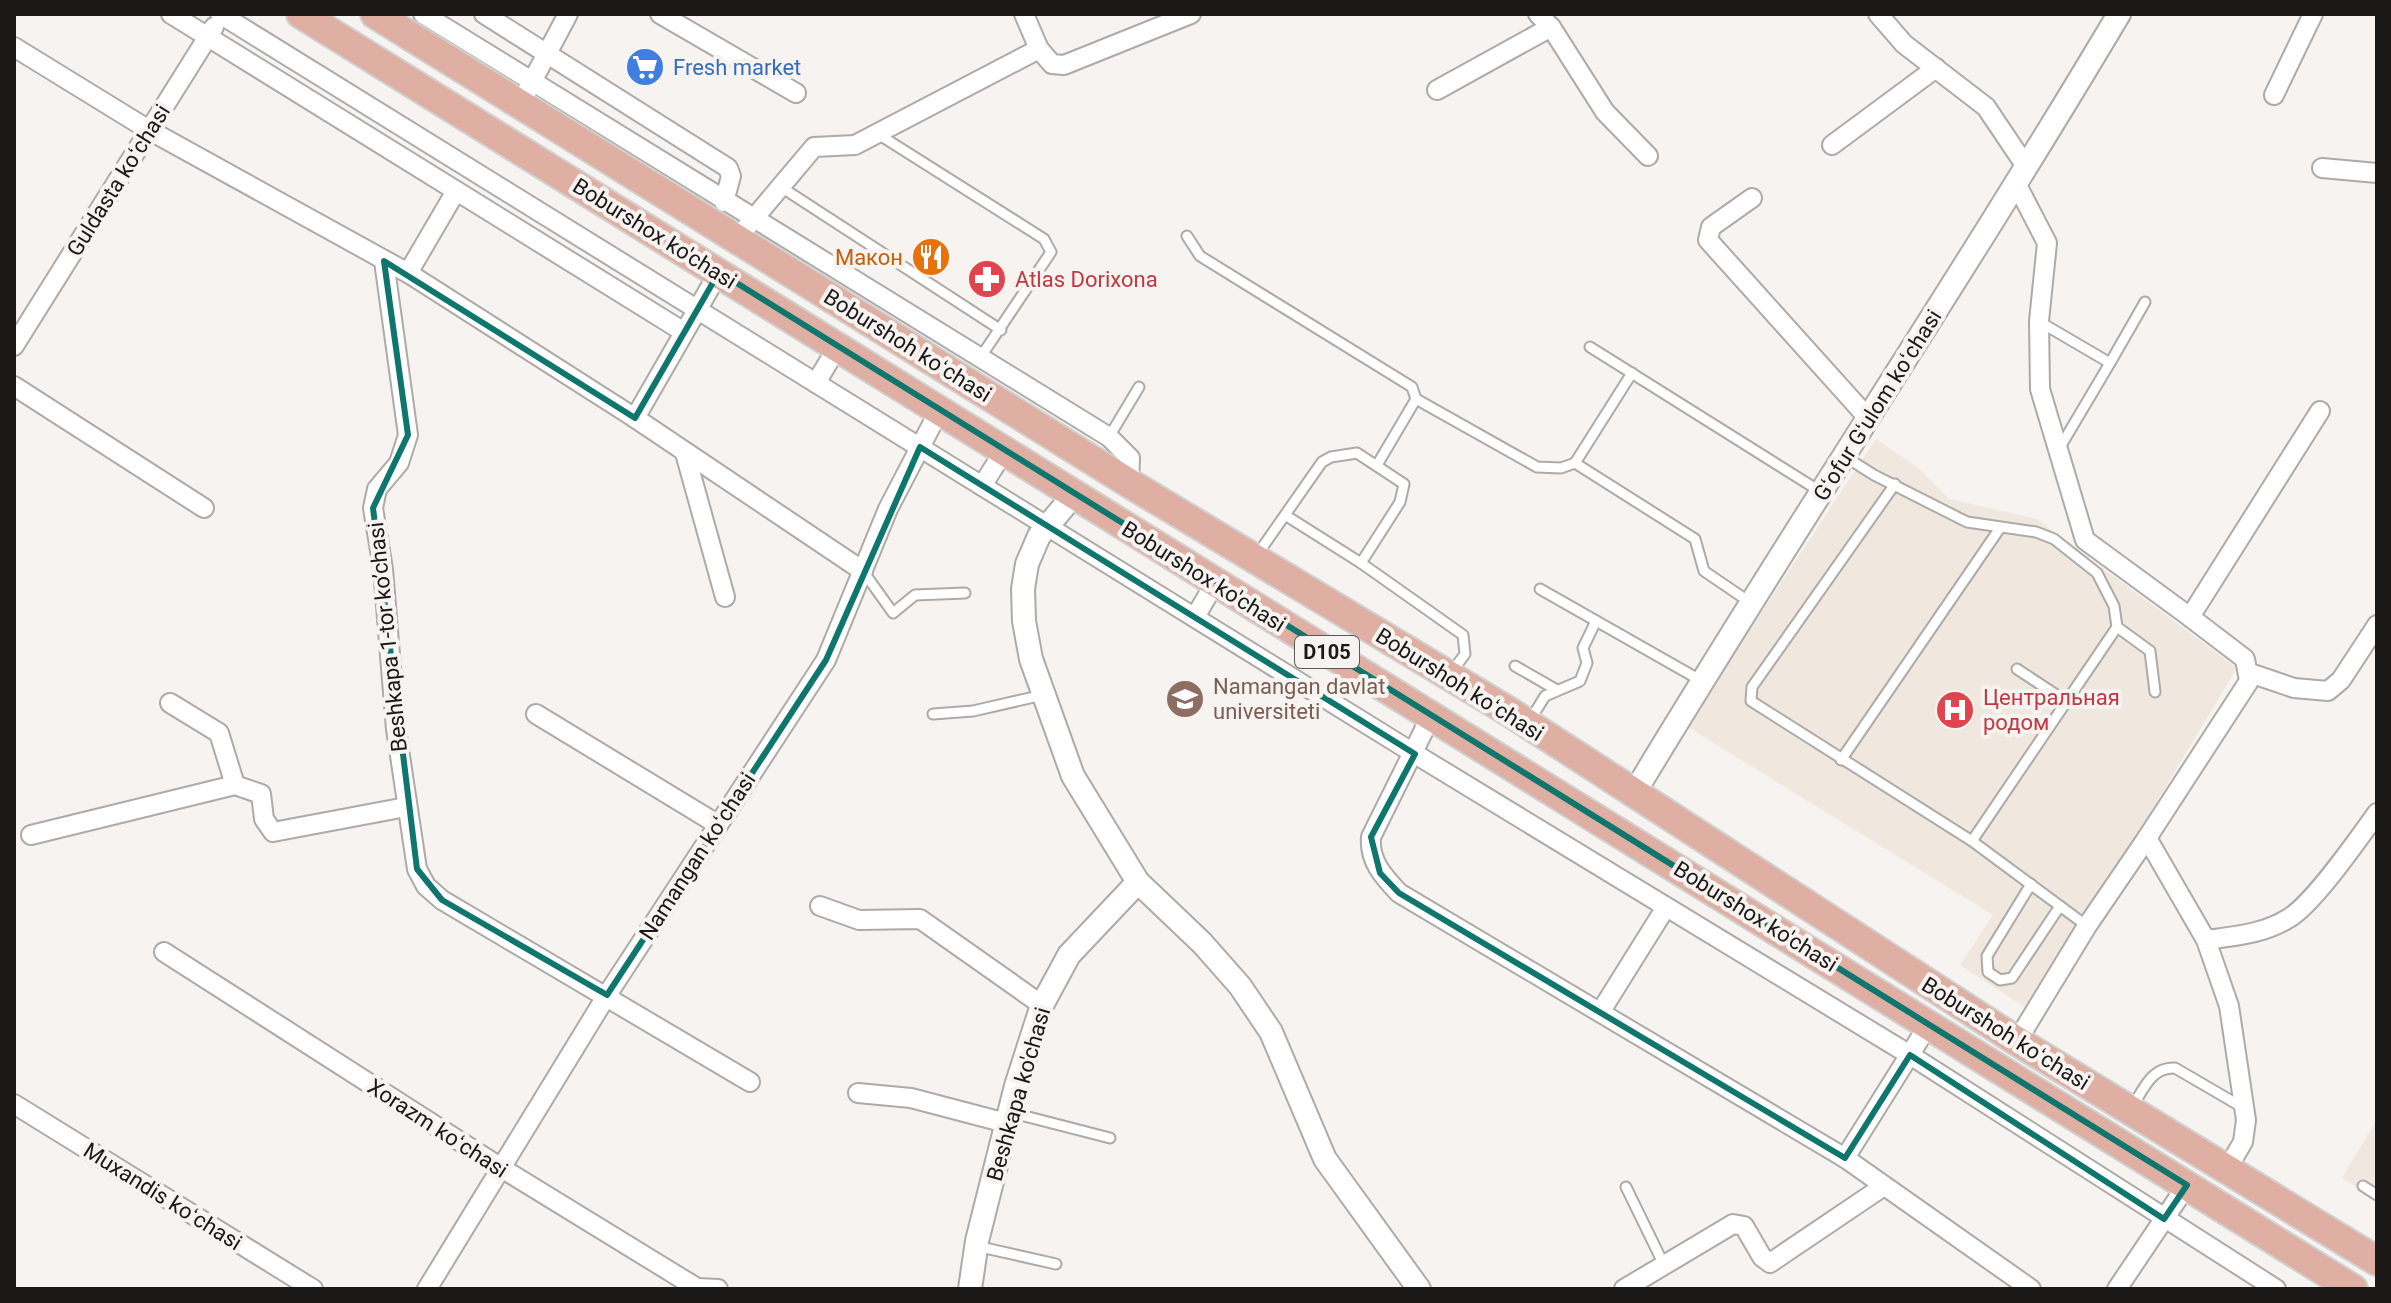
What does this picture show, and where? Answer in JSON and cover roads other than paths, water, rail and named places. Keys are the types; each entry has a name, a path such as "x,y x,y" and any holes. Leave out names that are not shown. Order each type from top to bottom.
{"main road":[{"name":"Boburshox ko'chasi","path":"301,14 2353,1289"},
{"name":"Boburshoh koʻchasi","path":"375,14 526,93 601,139 744,229 1129,483 1527,724 2017,1041 2377,1261"},
{"path":"1613,827 1633,795"}],"street":[{"path":"171,14 684,332"},
{"path":"221,14 1415,754 1910,1055 2276,1289"},
{"name":"Guldasta koʻchasi","path":"14,346 221,14"},
{"path":"423,14 526,93 568,14"},
{"path":"484,14 728,168 731,176 724,202"},
{"path":"660,14 796,93"},
{"path":"1024,14 1039,49 1052,64 1064,65 1191,14"},
{"path":"1878,14 1904,44 1986,107 2005,130 2047,243 2039,321 2040,389 2057,452 2072,488 2080,547 2190,617 2245,659 2250,673 2233,709 2087,926 2017,1041"},
{"name":"Gʻofur Gʻulom koʻchasi","path":"1633,795 1751,603 2022,177 2119,14"},
{"path":"2274,95 2313,14"},
{"path":"1437,90 1545,20 1605,112 1648,156"},
{"path":"14,47 149,130 408,273 635,418 863,571"},
{"path":"744,229 814,147 855,145 1039,49"},
{"path":"1832,145 1936,68"},
{"path":"623,102 601,139 724,202 744,229 980,358 1109,437 1130,458 1129,483"},
{"path":"2322,168 2377,173"},
{"path":"408,273 456,191"},
{"path":"1752,198 1711,227 1708,240 1868,418"},
{"name":"Beshkapa 1-tor koʼchasi","path":"384,261 408,435 399,463 377,489 373,508 383,569 406,807 417,869 426,886 442,900 750,1082"},
{"path":"635,418 719,272"},
{"path":"816,383 838,346"},
{"path":"14,386 204,508"},
{"name":"Namangan koʻchasi","path":"427,1289 607,995 826,660 888,509 940,409"},
{"path":"2190,617 2320,411"},
{"path":"982,486 1004,451"},
{"path":"685,453 725,597"},
{"path":"1073,496 1039,536 1027,564 1023,589 1024,621 1043,695 1073,776 1138,882 1202,943 1256,1009 1271,1032 1325,1159 1419,1289"},
{"path":"1195,617 1215,583"},
{"path":"2250,673 2294,688 2328,691 2341,680 2377,625"},
{"path":"170,703 219,733 235,785"},
{"path":"536,714 717,824"},
{"path":"1431,716 1415,754 1371,837 1370,849 1380,873 1399,893 1845,1158 2031,1289"},
{"path":"31,835 235,785 261,794 264,819 273,832 406,807"},
{"path":"2206,940 2253,934 2292,917 2347,855 2377,813"},
{"path":"2147,838 2206,940 2229,1006 2244,1108 2243,1142 2227,1169"},
{"name":"Beshkapa ko'chasi","path":"970,1289 976,1246 1008,1118 1042,1005 1069,955 1138,882"},
{"path":"1601,1011 1674,912 1702,883"},
{"path":"820,906 859,920 920,919 1042,1005"},
{"name":"Xorazm koʻchasi","path":"164,952 697,1289 718,1289"},
{"path":"1863,1027 1883,996"},
{"path":"1845,1158 1929,1024"},
{"path":"858,1093 911,1098 1008,1118"},
{"name":"Muxandis koʻchasi","path":"14,1104 313,1289"},
{"path":"2117,1289 2187,1185"},
{"path":"1624,1289 1737,1223 1744,1226 1762,1257 1770,1263 1884,1186"}],"lane":[{"path":"878,134 1044,239 1051,252 980,358"},
{"path":"781,187 1001,330"},
{"path":"1187,236 1200,256 1405,382 1415,392 1416,399 1377,465"},
{"path":"2057,452 2145,302"},
{"path":"2039,321 2110,363"},
{"path":"1590,347 1821,493"},
{"path":"1416,399 1530,464 1549,469 1575,463 1632,373"},
{"path":"1109,437 1139,387"},
{"path":"1254,559 1322,462 1331,457 1357,453 1404,484 1405,491 1361,563"},
{"path":"1844,456 1967,522 2045,535 2080,547 2114,606 2117,627 1972,841"},
{"path":"1575,463 1695,539 1704,571 1751,603"},
{"path":"1895,484 1749,694 1756,707 1972,841 2087,926"},
{"path":"1285,515 1361,563 1463,635 1465,654 1449,676"},
{"path":"1841,760 2000,528"},
{"path":"863,571 893,613 915,595 965,593"},
{"path":"1540,589 1702,681"},
{"path":"1527,724 1545,696 1555,689 1574,684 1586,671 1583,648 1596,621"},
{"path":"2117,627 2150,651 2155,692"},
{"path":"1515,666 1555,689"},
{"path":"2017,669 2067,702"},
{"path":"933,714 1001,706 1043,695"},
{"path":"2031,884 1987,956 1988,972 2000,980 2012,978 2060,906"},
{"path":"2130,1110 2153,1074 2164,1067 2175,1068 2244,1108"},
{"path":"1008,1118 1110,1138"},
{"path":"2363,1186 2377,1195"},
{"path":"1626,1187 1665,1267"},
{"path":"976,1246 1056,1264"}],"place":[{"name":"Fresh market","path":"645,67"},
{"name":"Макон","path":"931,257"},
{"name":"Atlas Dorixona","path":"987,279"},
{"name":"Namangan davlat universiteti","path":"1185,699"},
{"name":"Центральная родом","path":"1955,710"}]}
